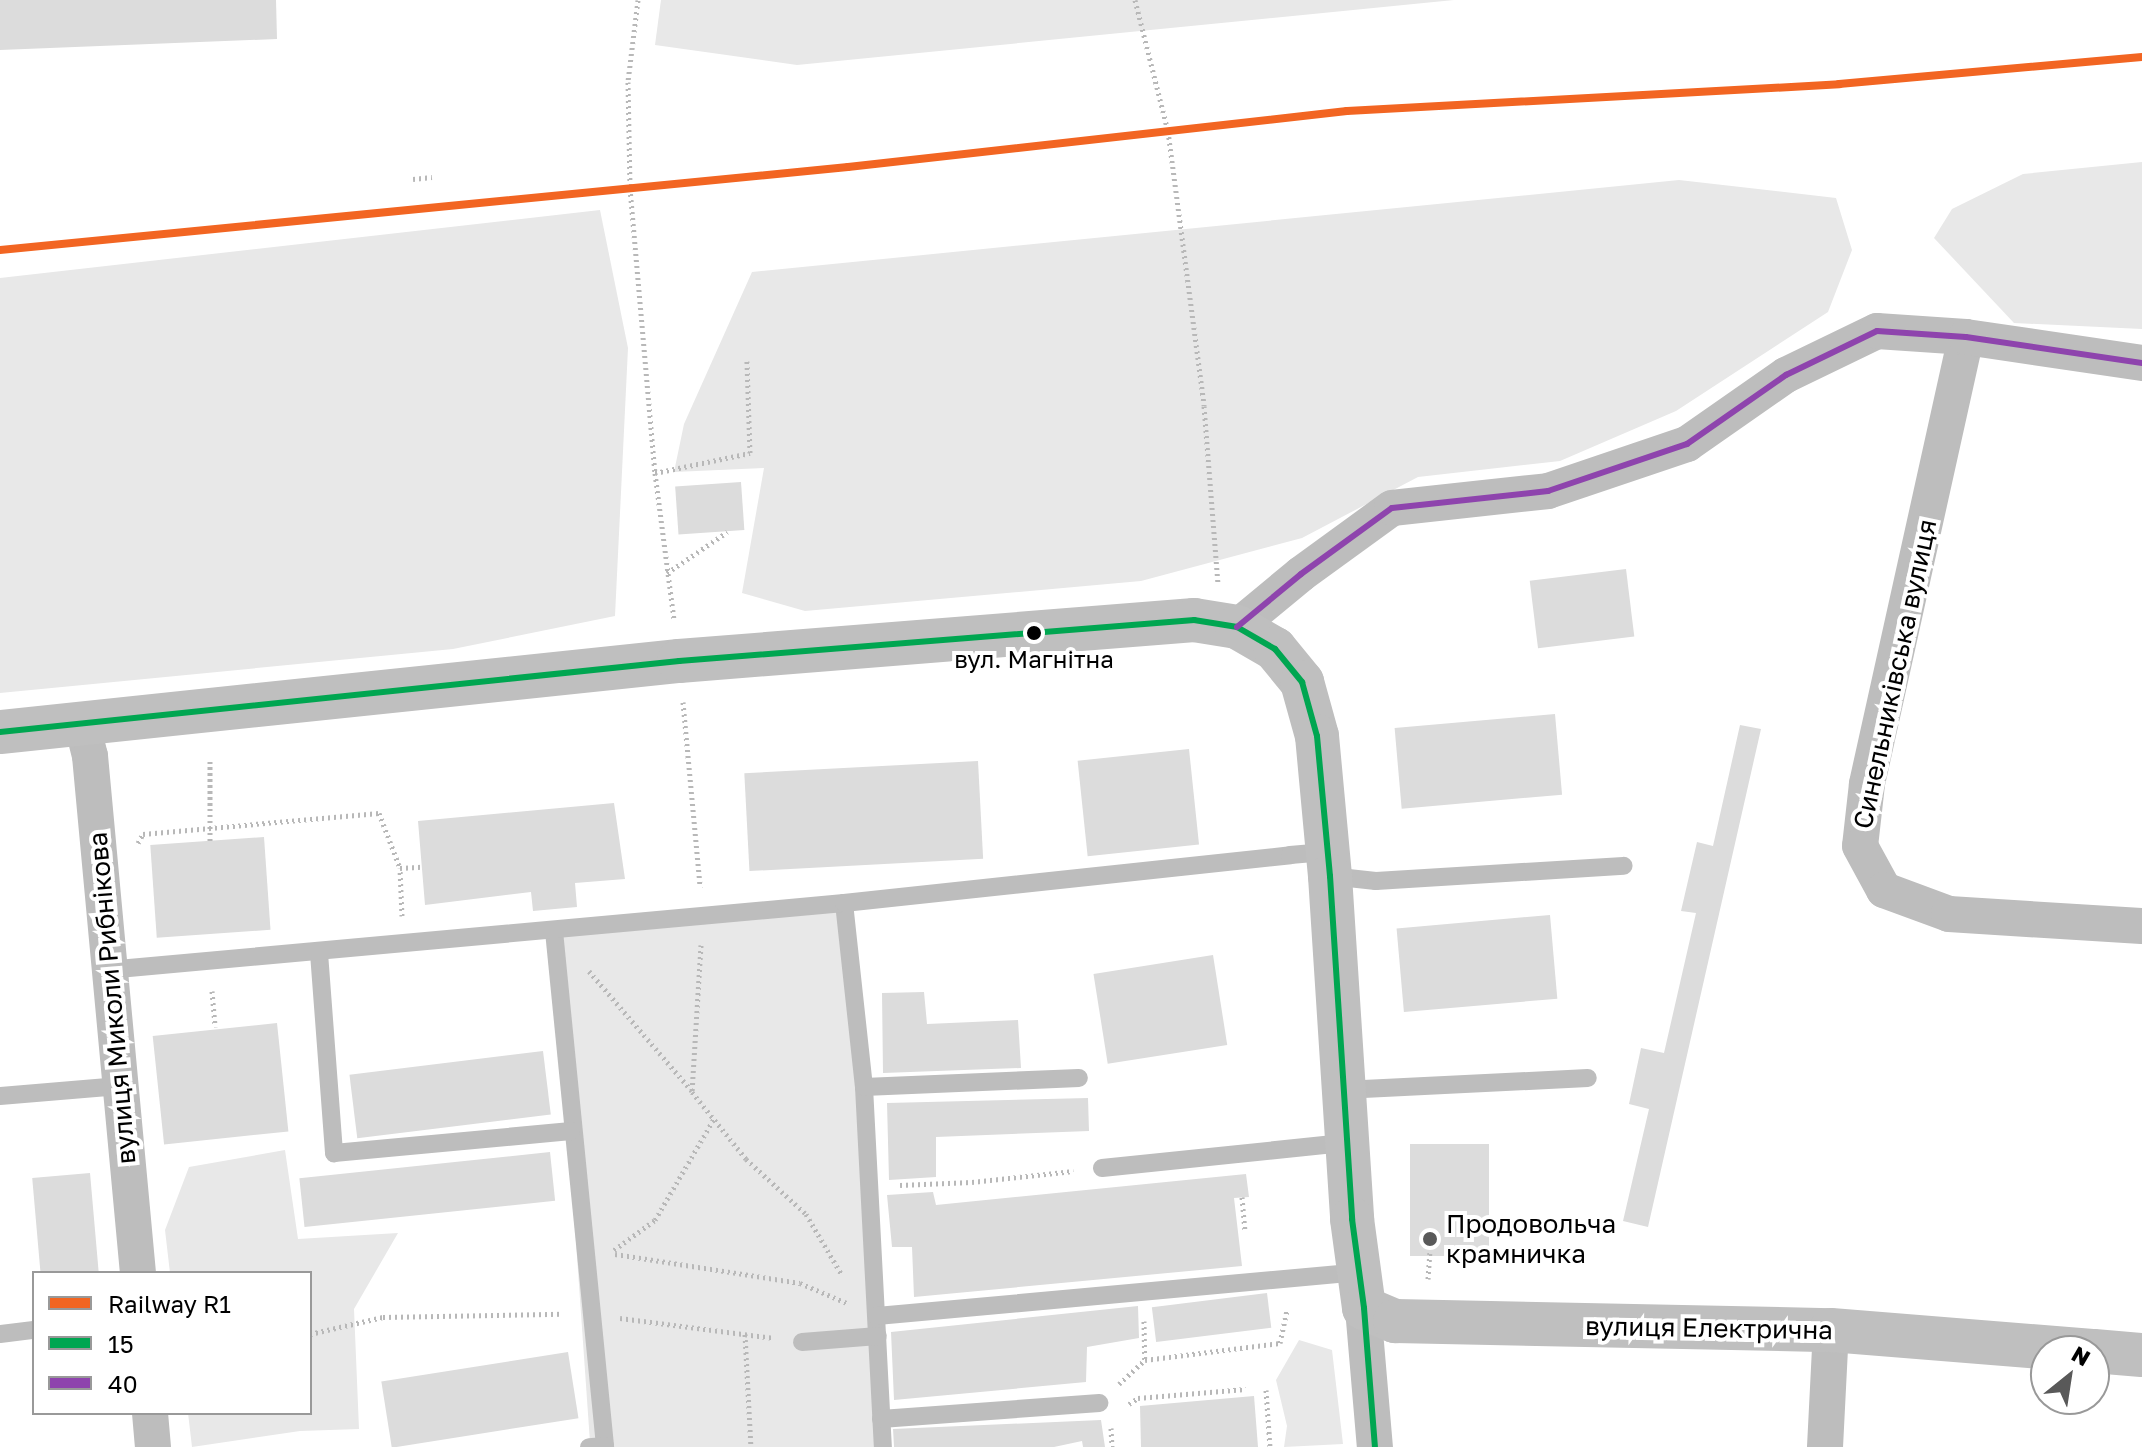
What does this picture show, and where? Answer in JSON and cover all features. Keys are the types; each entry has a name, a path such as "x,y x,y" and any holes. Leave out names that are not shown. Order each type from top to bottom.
{"street":[{"path":"1237,627 1301,574 1392,508 1548,491 1687,444 1786,375 1877,331 1966,337 2142,363"},
{"name":"Синельниківська вулиця","path":"1966,337 1867,784 1860,846 1884,890 1949,914 2142,926"},
{"path":"0,732 679,661 1194,620 1237,627 1275,649 1302,682 1317,736 1329,864 1346,1143 1375,1447"},
{"name":"вулиця Миколи Рибнікова","path":"82,724 90,756 107,970 138,1271"},
{"name":"вулиця Електрична","path":"1361,1290 1395,1321 1831,1330 2030,1346"},
{"path":"1825,1447 1831,1330"},
{"name":"вулиця Електрична","path":"2110,1352 2142,1355"},
{"path":"150,1415 153,1447"}],"lane":[{"path":"107,970 844,903 1329,864 1376,881 1624,866"},
{"path":"844,903 864,1087 883,1447"},
{"path":"554,931 590,1314 599,1447"},
{"path":"319,953 334,1153 571,1131"},
{"path":"864,1087 1079,1078"},
{"path":"1343,1090 1588,1078"},
{"path":"0,1096 120,1086"},
{"path":"1102,1168 1346,1143"},
{"path":"877,1316 1361,1290"},
{"path":"0,1334 32,1330"},
{"path":"802,1342 878,1336"},
{"path":"881,1419 1099,1403"}],"path":[{"path":"638,0 628,82 630,188 655,473 679,661 703,917 692,1092"},
{"path":"1135,0 1168,131 1204,406 1218,585"},
{"path":"413,179 432,177"},
{"path":"655,473 750,453 747,361"},
{"path":"667,573 727,532"},
{"path":"210,758 210,841"},
{"path":"136,847 143,834 379,813 400,868 404,945"},
{"path":"400,868 422,867"},
{"path":"554,931 715,1116 746,1159 806,1214 840,1272 877,1316"},
{"path":"210,962 215,1027"},
{"path":"715,1116 655,1220 610,1253 800,1283 877,1316"},
{"path":"870,1187 972,1182 1102,1168"},
{"path":"1242,1197 1245,1231"},
{"path":"1427,1281 1430,1252"},
{"path":"312,1334 383,1317 590,1314 802,1342"},
{"path":"745,1334 751,1447"},
{"path":"1145,1360 1280,1343"},
{"path":"1125,1406 1138,1398 1246,1389"},
{"path":"1266,1390 1270,1447"}],"shaded area":[{"path":"661,0 1454,0 797,65 655,45"},
{"path":"2142,162 2142,329 2014,323 1934,238 1952,209 2023,174"},
{"path":"1679,180 1836,198 1852,250 1828,312 1676,411 1560,461 1418,477 1302,538 1141,581 805,611 742,593 764,468 674,472 684,424 752,272"},
{"path":"600,210 628,348 615,616 453,649 0,693 0,278"},
{"path":"844,903 882,1447 590,1447 554,923"},
{"path":"285,1150 298,1239 398,1233 354,1309 359,1429 300,1431 192,1447 188,1415 312,1415 312,1271 170,1271 165,1230 189,1167"},
{"path":"1299,1340 1332,1350 1343,1444 1284,1447 1287,1426 1276,1380"}],"building":[{"path":"0,0 276,0 277,39 0,50"},
{"path":"741,482 744,530 679,534 675,487"},
{"path":"1626,569 1634,636 1538,648 1530,581"},
{"path":"1555,714 1562,795 1402,809 1395,728"},
{"path":"1740,725 1761,729 1648,1227 1623,1221 1649,1109 1629,1104 1641,1048 1664,1053 1696,913 1681,911 1697,842 1713,846"},
{"path":"1189,749 1199,844 1088,856 1078,761"},
{"path":"978,761 983,859 749,871 744,773"},
{"path":"614,803 625,879 575,883 577,907 533,911 531,892 425,905 418,821"},
{"path":"264,837 270,930 157,938 150,845"},
{"path":"1550,915 1557,999 1404,1012 1397,928"},
{"path":"1213,955 1227,1045 1108,1064 1093,974"},
{"path":"924,992 927,1024 1018,1020 1021,1068 883,1073 882,993"},
{"path":"277,1023 288,1131 164,1144 153,1036"},
{"path":"543,1051 551,1115 357,1138 349,1075"},
{"path":"1088,1098 1089,1131 936,1137 936,1177 889,1180 887,1103"},
{"path":"1410,1144 1489,1144 1489,1256 1410,1256"},
{"path":"550,1152 555,1201 305,1227 299,1178"},
{"path":"90,1173 99,1271 40,1271 32,1178"},
{"path":"1246,1174 1249,1197 1234,1198 1242,1266 914,1297 912,1247 892,1247 887,1195 933,1192 936,1205"},
{"path":"1267,1293 1271,1328 1156,1342 1152,1307"},
{"path":"1138,1306 1139,1338 1087,1347 1086,1382 894,1400 891,1332"},
{"path":"568,1352 578,1418 392,1447 381,1382"},
{"path":"1254,1396 1258,1447 1141,1447 1140,1406"},
{"path":"1101,1420 1105,1447 1083,1447 1082,1441 1054,1447 894,1447 893,1429"}],"rail line":[{"name":"R1","path":"0,250 848,167 1347,111 1839,84 2142,57"}],"transit line":[{"name":"40","path":"1237,627 1301,574 1392,508 1548,491 1687,444 1786,375 1877,331 1966,337 2142,363"},
{"name":"15","path":"0,732 679,661 1194,620 1237,627 1275,649 1302,682 1317,736 1330,876 1352,1219 1364,1308 1375,1447"}],"place":[{"name":"вул. Магнітна","path":"1034,633"},
{"name":"Продовольча крамничка","path":"1430,1239"}]}
